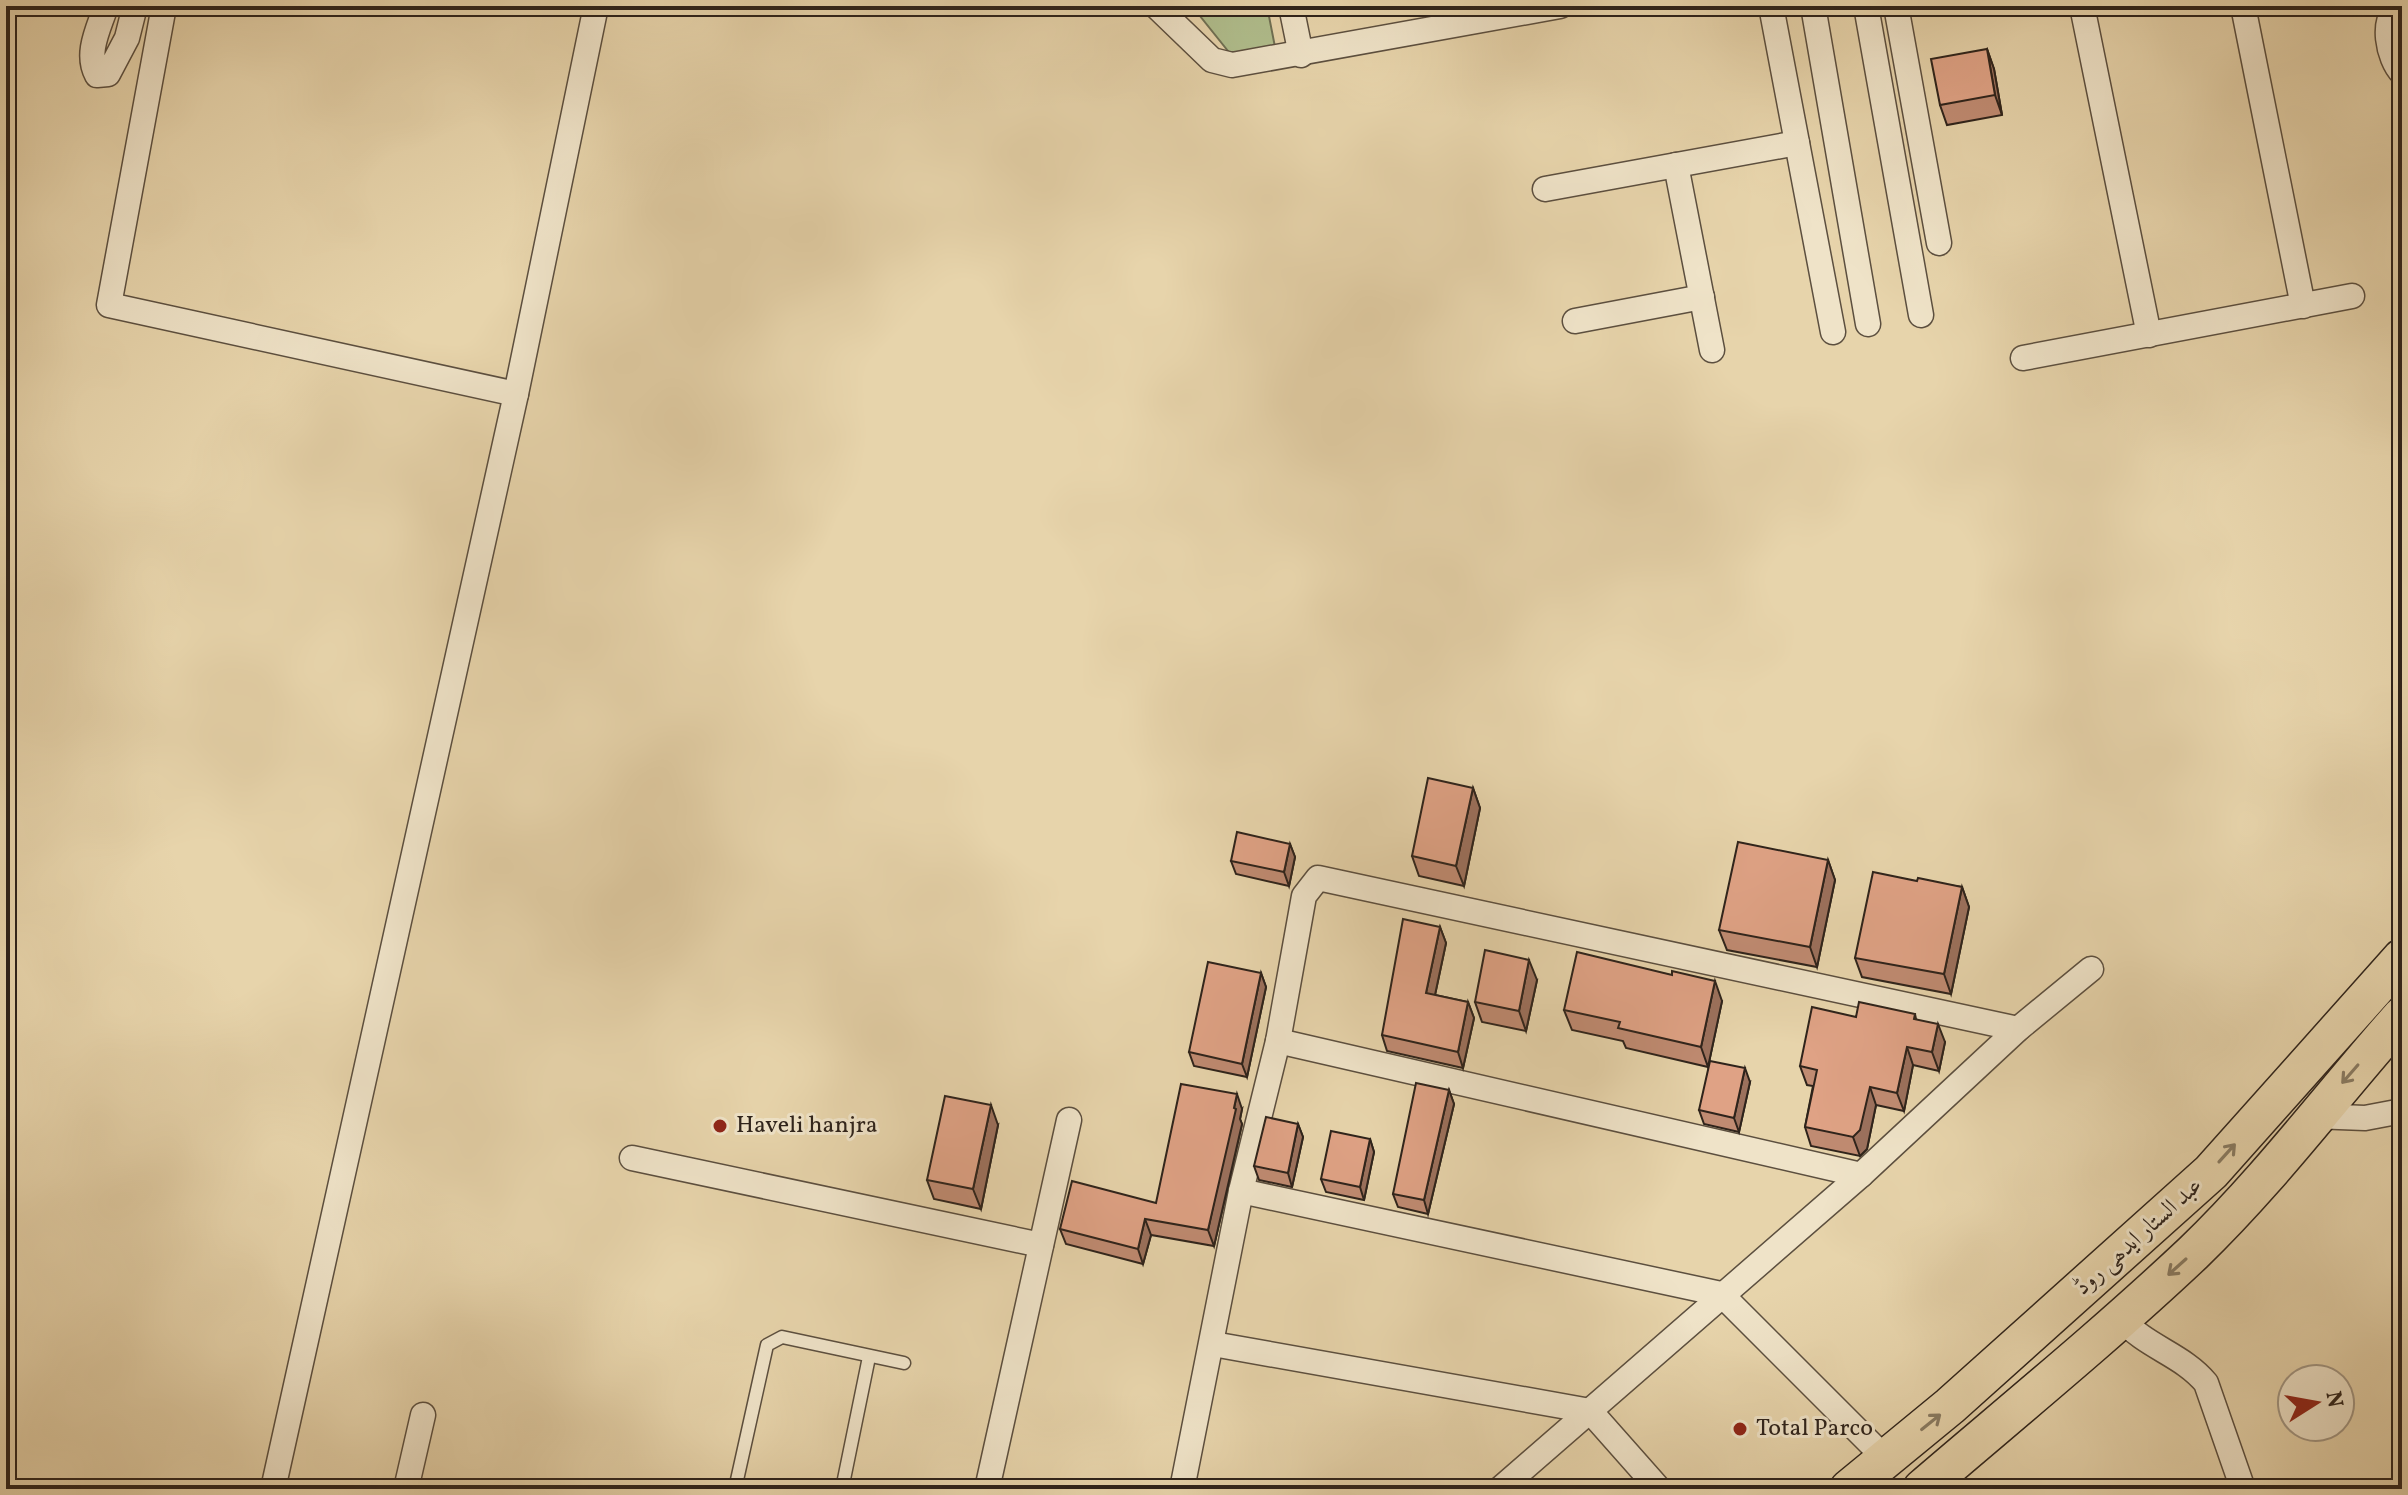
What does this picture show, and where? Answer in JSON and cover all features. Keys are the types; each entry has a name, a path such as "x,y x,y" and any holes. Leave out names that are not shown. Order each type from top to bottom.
{"main road":[{"name":"عبد الستار ایدھی روڈ","path":"1849,1489 1950,1406 2211,1172 2402,958"},
{"name":"عبد الستار ایدھی روڈ","path":"1922,1489 2121,1318 2256,1188 2313,1116 2402,1016"},
{"path":"2284,1091 2313,1116"}],"street":[{"path":"106,6 92,50 92,67 97,75 108,74 117,62 135,6"},
{"path":"164,6 109,305 516,394"},
{"path":"273,1489 516,394 596,6"},
{"path":"1156,6 1212,60 1232,65 1560,6"},
{"path":"1291,6 1301,55"},
{"path":"1771,6 1833,332"},
{"path":"1813,6 1868,324"},
{"path":"1866,6 1921,315"},
{"path":"1896,6 1939,243"},
{"path":"2082,6 2149,335"},
{"path":"2243,6 2303,306"},
{"path":"2399,6 2391,11 2387,22 2396,67 2402,73"},
{"path":"1545,189 1797,143"},
{"path":"1676,165 1712,350"},
{"path":"2023,358 2352,296"},
{"path":"1575,321 1702,297"},
{"path":"1182,1489 1241,1191 1278,1041 1304,896 1318,878 1330,878 2018,1029"},
{"path":"1500,1489 1861,1175 2018,1029 2091,969"},
{"path":"1278,1041 1861,1175"},
{"path":"2313,1116 2365,1118 2402,1111"},
{"path":"987,1489 1069,1120"},
{"path":"632,1158 1041,1245"},
{"path":"1241,1191 1721,1294 1886,1459"},
{"path":"2121,1318 2132,1330 2195,1370 2206,1383 2243,1489"},
{"path":"1213,1344 1590,1411 1659,1489"},
{"path":"406,1489 423,1415"}],"lane":[{"path":"735,1489 767,1345 771,1340 782,1337 904,1363"},
{"path":"842,1489 869,1357"}],"green space":[{"path":"1192,6 1267,6 1275,47 1232,56"}],"building":[{"path":"1987,49 1995,95 1940,105 1931,59"},
{"path":"1428,778 1473,788 1456,866 1412,856"},
{"path":"1237,832 1290,844 1284,872 1231,861"},
{"path":"1738,842 1828,860 1810,947 1719,930"},
{"path":"1873,872 1962,887 1944,974 1855,958"},
{"path":"1403,919 1440,927 1426,993 1468,1002 1458,1052 1382,1035"},
{"path":"1485,950 1529,960 1519,1011 1475,1002"},
{"path":"1577,952 1672,975 1672,971 1715,981 1701,1047 1618,1028 1620,1022 1564,1010"},
{"path":"1208,962 1261,973 1242,1064 1189,1052"},
{"path":"1859,1002 1915,1014 1914,1019 1938,1024 1932,1052 1907,1047 1897,1093 1870,1087 1860,1130 1853,1137 1805,1127 1817,1070 1800,1066 1812,1007 1856,1017"},
{"path":"1710,1061 1745,1068 1734,1118 1699,1110"},
{"path":"1416,1083 1449,1090 1424,1200 1393,1194"},
{"path":"1181,1084 1237,1094 1208,1230 1145,1219 1138,1249 1060,1229 1072,1181 1156,1203"},
{"path":"945,1096 991,1105 973,1189 927,1180"},
{"path":"1266,1117 1298,1124 1288,1173 1254,1166"},
{"path":"1331,1131 1370,1139 1360,1187 1321,1179"}],"place":[{"name":"Haveli hanjra","path":"720,1126"},
{"name":"Total Parco","path":"1740,1429"}]}
